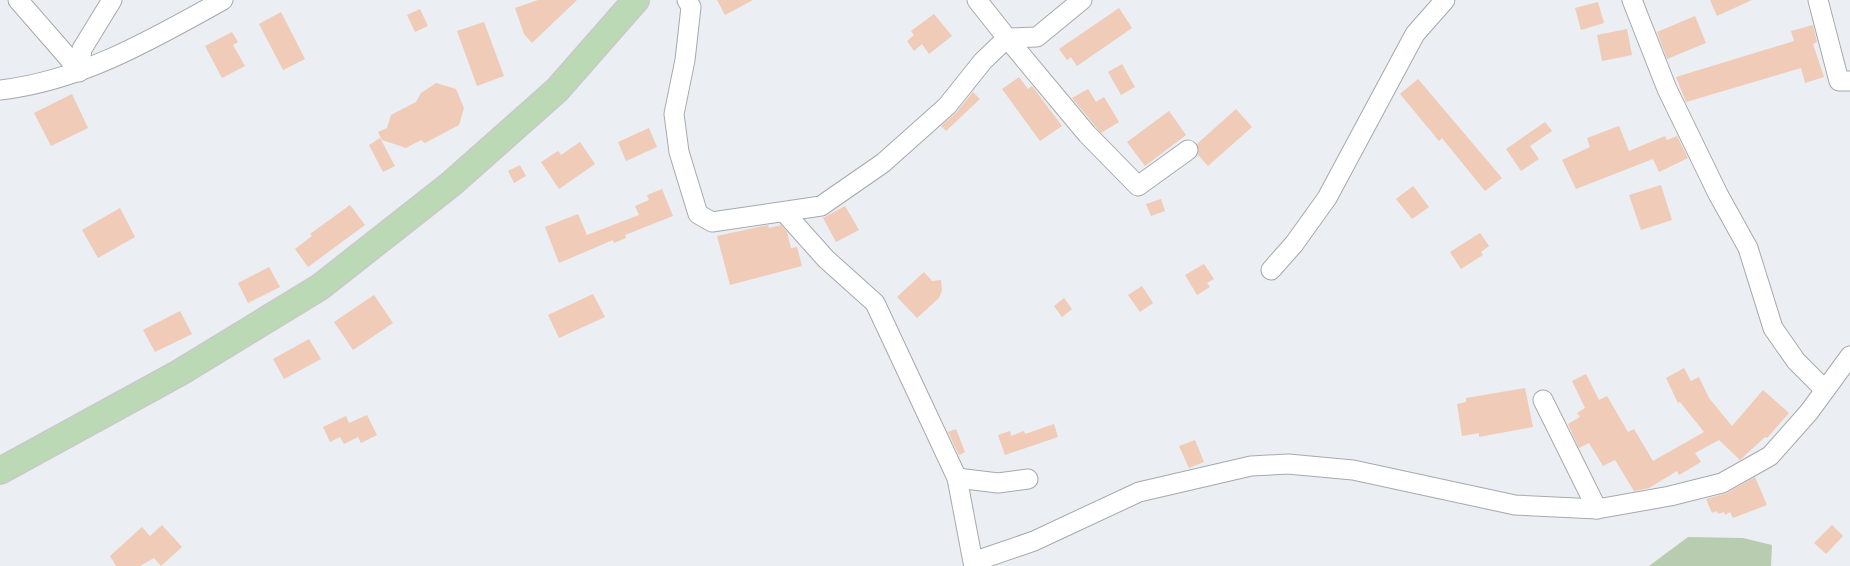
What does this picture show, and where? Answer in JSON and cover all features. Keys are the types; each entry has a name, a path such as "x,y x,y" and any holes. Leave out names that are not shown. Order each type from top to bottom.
{"main road":[{"path":"0,471 179,373 320,287 451,184 557,90 636,0"}],"street":[{"path":"18,0 79,71"},
{"path":"79,71 82,49 112,0"},
{"path":"0,90 15,89 79,71 155,38 223,0"},
{"path":"687,0 691,7 685,60 674,114 679,152 698,214 712,222 822,206 883,163 947,106 983,62 1007,38 1037,37 1082,0"},
{"path":"977,0 1087,134 1138,186 1188,150"},
{"path":"1271,270 1294,244 1326,198 1415,34 1445,0"},
{"path":"1632,0 1667,89 1718,194 1748,248 1773,328 1796,361 1825,390"},
{"path":"1818,0 1839,81 1850,81"},
{"path":"784,212 826,259 875,303 957,478 967,564 1034,541 1140,492 1251,466 1288,464 1353,470 1515,505 1597,509 1670,496 1722,483 1770,456 1825,390 1850,356"},
{"path":"1543,400 1597,509"},
{"path":"957,478 998,483 1028,479"}],"green space":[{"path":"1688,537 1743,538 1772,545 1771,566 1649,566"}],"building":[{"path":"538,0 577,0 532,43 524,34 515,8"},
{"path":"717,0 753,0 725,15"},
{"path":"1710,0 1752,0 1717,16"},
{"path":"1598,2 1604,23 1581,30 1575,8"},
{"path":"1119,8 1132,28 1077,66 1071,57 1067,60 1059,49"},
{"path":"420,9 428,26 415,32 407,15"},
{"path":"281,12 305,59 283,70 259,24"},
{"path":"934,14 952,36 929,54 922,44 914,51 907,41 914,35 911,31"},
{"path":"1695,16 1706,43 1667,59 1657,32"},
{"path":"484,22 504,76 477,86 457,31"},
{"path":"1813,25 1817,42 1813,44 1824,77 1805,83 1801,68 1686,102 1676,77 1794,41 1791,31"},
{"path":"1627,29 1632,55 1602,61 1597,35"},
{"path":"232,32 238,42 233,45 245,66 222,78 205,46"},
{"path":"1122,64 1135,87 1121,95 1108,72"},
{"path":"1019,77 1028,89 1032,86 1062,126 1040,141 1002,89"},
{"path":"1418,79 1502,178 1485,191 1442,138 1439,141 1400,94"},
{"path":"436,83 456,89 464,108 459,125 425,143 421,140 406,148 382,140 378,132 387,128 391,115 416,102 421,93"},
{"path":"1088,89 1096,102 1104,97 1119,122 1101,133 1072,98"},
{"path":"973,92 980,99 946,131 941,126 956,113"},
{"path":"72,94 88,128 51,146 34,113"},
{"path":"1236,109 1252,127 1208,166 1198,155 1197,144"},
{"path":"1169,111 1186,135 1145,166 1127,142"},
{"path":"1545,122 1552,131 1530,146 1539,159 1521,171 1506,149"},
{"path":"1619,126 1629,151 1665,136 1667,140 1677,136 1688,158 1659,172 1653,159 1576,189 1562,160 1590,147 1587,138"},
{"path":"649,128 657,147 626,161 618,142"},
{"path":"380,138 395,166 383,172 369,145"},
{"path":"580,142 595,164 559,189 541,162 558,151 561,155"},
{"path":"520,165 526,176 514,183 508,171"},
{"path":"1661,185 1672,220 1641,230 1629,195"},
{"path":"1413,186 1429,207 1412,219 1396,199"},
{"path":"662,189 673,216 625,235 626,238 614,243 613,240 559,263 545,227 578,214 587,235 639,215 635,206 649,200 647,195"},
{"path":"1161,199 1165,211 1151,216 1146,204"},
{"path":"350,205 365,225 308,267 295,249 312,236 310,234"},
{"path":"845,206 859,230 836,242 823,218"},
{"path":"120,208 135,237 98,258 82,230"},
{"path":"768,225 769,228 781,225 787,232 791,248 797,247 802,266 730,285 717,236"},
{"path":"1480,233 1489,246 1481,252 1483,255 1461,269 1450,252"},
{"path":"1204,264 1214,279 1207,283 1210,287 1197,295 1185,275"},
{"path":"269,267 280,287 248,303 238,283"},
{"path":"924,272 932,281 941,280 942,290 939,298 917,318 897,297"},
{"path":"1142,286 1153,303 1140,312 1128,295"},
{"path":"593,294 605,317 559,338 548,315"},
{"path":"374,295 393,323 353,350 334,322"},
{"path":"1064,298 1072,309 1062,317 1054,306"},
{"path":"180,311 192,334 155,352 143,330"},
{"path":"309,339 321,359 284,379 273,359"},
{"path":"1684,368 1691,381 1699,377 1709,398 1732,426 1763,390 1789,413 1767,438 1765,437 1740,460 1719,440 1695,453 1701,462 1679,475 1677,471 1649,488 1634,491 1615,460 1603,466 1589,443 1579,448 1568,424 1580,417 1577,413 1585,408 1572,381 1586,374 1599,400 1607,396 1628,432 1634,429 1653,461 1704,432 1680,402 1678,403 1666,378"},
{"path":"1525,388 1533,427 1479,437 1479,433 1462,436 1457,404 1466,402 1466,398"},
{"path":"367,415 377,435 361,443 358,437 344,444 340,437 330,442 323,427 346,416 349,423"},
{"path":"1054,424 1058,437 1005,455 998,435 1010,431 1011,436 1024,431 1025,434"},
{"path":"956,429 965,452 959,455 948,432"},
{"path":"1195,440 1204,462 1189,468 1179,446"},
{"path":"1755,477 1767,505 1733,518 1730,512 1725,515 1724,512 1718,514 1717,511 1712,513 1706,499 1727,493"},
{"path":"162,525 182,547 161,566 154,558 140,566 116,566 110,556 142,527 150,536"},
{"path":"1832,525 1843,536 1826,554 1814,543"}]}
